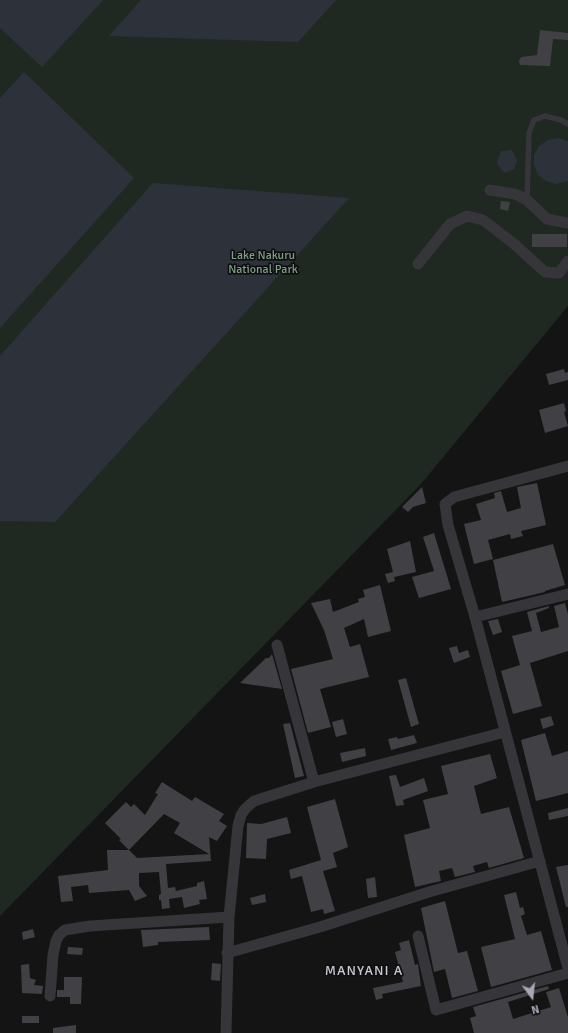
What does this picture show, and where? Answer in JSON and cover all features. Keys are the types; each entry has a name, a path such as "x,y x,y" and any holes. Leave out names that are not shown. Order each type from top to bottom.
{"street":[{"path":"490,190 515,194 527,200 547,219 568,223"},
{"path":"418,264 450,224 467,216 483,220 513,243 545,272 559,272 568,261"},
{"path":"568,466 454,497 445,504 448,525 475,617 567,956 568,968"},
{"path":"475,617 568,594"},
{"path":"277,645 314,782"},
{"path":"226,1033 229,917 240,815 254,801 314,782 506,732"},
{"path":"227,953 320,927 429,892 540,861"},
{"path":"50,996 53,955 56,941 59,935 65,930 90,926 229,917"},
{"path":"418,936 436,1010 568,973"}],"lane":[{"path":"527,200 530,133 534,120 545,116 561,120 568,124"}],"green space":[{"name":"Lake Nakuru National Park","path":"0,0 568,0 568,306 421,484 0,916"}],"shaded area":[{"path":"0,0 103,0 42,67 0,28"},
{"path":"141,0 336,0 298,42 109,36"},
{"path":"24,72 134,178 0,328 0,98"},
{"path":"558,138 568,141 568,181 556,184 546,181 538,175 534,165 534,155 539,146 548,140"},
{"path":"512,150 517,160 514,169 504,173 497,163 501,151"},
{"path":"153,183 349,198 55,522 0,521 0,356"}],"building":[{"path":"540,30 568,33 568,40 553,39 550,66 520,65 519,61 521,57 537,55"},
{"path":"501,201 510,202 508,211 500,209"},
{"path":"532,234 567,234 567,247 532,247"},
{"path":"564,369 565,373 568,372 568,380 549,385 546,374"},
{"path":"564,403 566,411 564,412 568,426 545,433 539,410"},
{"path":"537,483 546,525 521,531 523,536 511,539 510,534 488,540 493,559 474,564 464,524 481,520 476,504 495,498 494,493 501,491 507,512 521,508 517,487"},
{"path":"422,487 426,503 413,507 408,512 402,507"},
{"path":"434,533 451,589 419,598 412,577 434,571 423,537"},
{"path":"410,541 416,572 394,577 395,581 388,583 385,574 393,572 387,549"},
{"path":"553,544 565,585 545,592 502,602 493,560"},
{"path":"380,585 391,631 368,637 364,619 344,628 350,647 360,644 369,677 320,689 331,727 308,733 291,669 333,659 324,630 311,603 330,599 333,612 359,602 358,599 365,597 363,590"},
{"path":"565,603 568,614 568,651 530,663 542,706 513,714 501,671 520,665 512,636 532,631 527,612 549,606 549,608 536,613 541,632 559,627 554,606"},
{"path":"498,619 502,632 493,635 488,621"},
{"path":"457,646 459,653 468,650 470,657 454,663 449,648"},
{"path":"272,654 282,689 240,683 266,658 269,658"},
{"path":"406,678 419,724 411,727 398,680"},
{"path":"551,716 554,725 543,729 540,719"},
{"path":"343,719 347,734 336,737 332,722"},
{"path":"290,723 304,776 295,778 283,724"},
{"path":"545,733 552,756 568,751 568,793 536,801 521,740"},
{"path":"414,735 417,743 391,750 388,739 397,737 398,739"},
{"path":"365,748 366,756 342,762 340,753"},
{"path":"490,754 497,778 474,786 481,814 509,807 524,858 489,868 487,862 473,866 475,872 455,877 452,868 439,871 441,881 415,887 404,835 430,828 423,800 448,794 441,766"},
{"path":"396,775 400,787 424,778 428,791 403,800 404,805 396,806 389,776"},
{"path":"162,782 192,801 195,797 224,814 219,821 227,826 217,841 209,837 211,861 166,864 168,888 175,887 176,891 197,886 197,883 204,881 207,899 199,900 200,904 184,908 182,897 169,899 170,908 162,909 161,900 159,900 159,895 161,894 159,872 139,873 139,886 147,896 135,901 129,890 89,893 88,885 71,887 73,901 61,902 58,876 108,870 107,850 129,850 119,840 121,839 105,823 126,802 131,807 134,804 145,815 158,794 155,793","holes":["164,814 180,823 174,833 209,854 137,858 129,850"]},
{"path":"335,799 348,847 333,853 337,867 323,871 335,911 324,914 323,909 311,912 302,876 291,879 289,870 321,860 307,807"},
{"path":"568,808 568,816 549,820 548,813"},
{"path":"287,817 291,833 267,839 266,859 246,858 247,823 261,824"},
{"path":"568,865 568,907 566,907 556,867"},
{"path":"375,877 377,897 368,898 366,879"},
{"path":"516,892 520,908 523,907 525,914 521,916 527,935 541,931 552,970 491,987 481,947 515,939 504,895"},
{"path":"265,894 266,902 252,905 250,898"},
{"path":"445,901 458,953 467,951 478,991 452,998 445,969 434,972 421,908"},
{"path":"209,927 210,940 158,942 158,945 143,947 141,930"},
{"path":"33,929 35,937 23,940 22,932"},
{"path":"409,940 415,965 418,964 421,986 382,994 383,998 376,1000 373,988 403,982 395,952 401,950 399,943"},
{"path":"68,947 83,948 82,955 67,954"},
{"path":"212,963 221,964 220,981 211,980"},
{"path":"29,964 30,978 36,980 34,985 43,986 42,994 22,993 21,965"},
{"path":"64,977 82,977 81,1004 70,1004 70,997 57,997 57,990 64,990"},
{"path":"548,986 549,989 508,1002 513,1019 551,1007 546,992 559,988 568,1017 568,1033 474,1033 470,1018 476,1016 473,1007"},
{"path":"22,1016 39,1016 39,1023 22,1023"},
{"path":"76,1025 76,1033 53,1033 53,1028"}],"district":[{"name":"MANYANI A","path":"364,971"}]}
